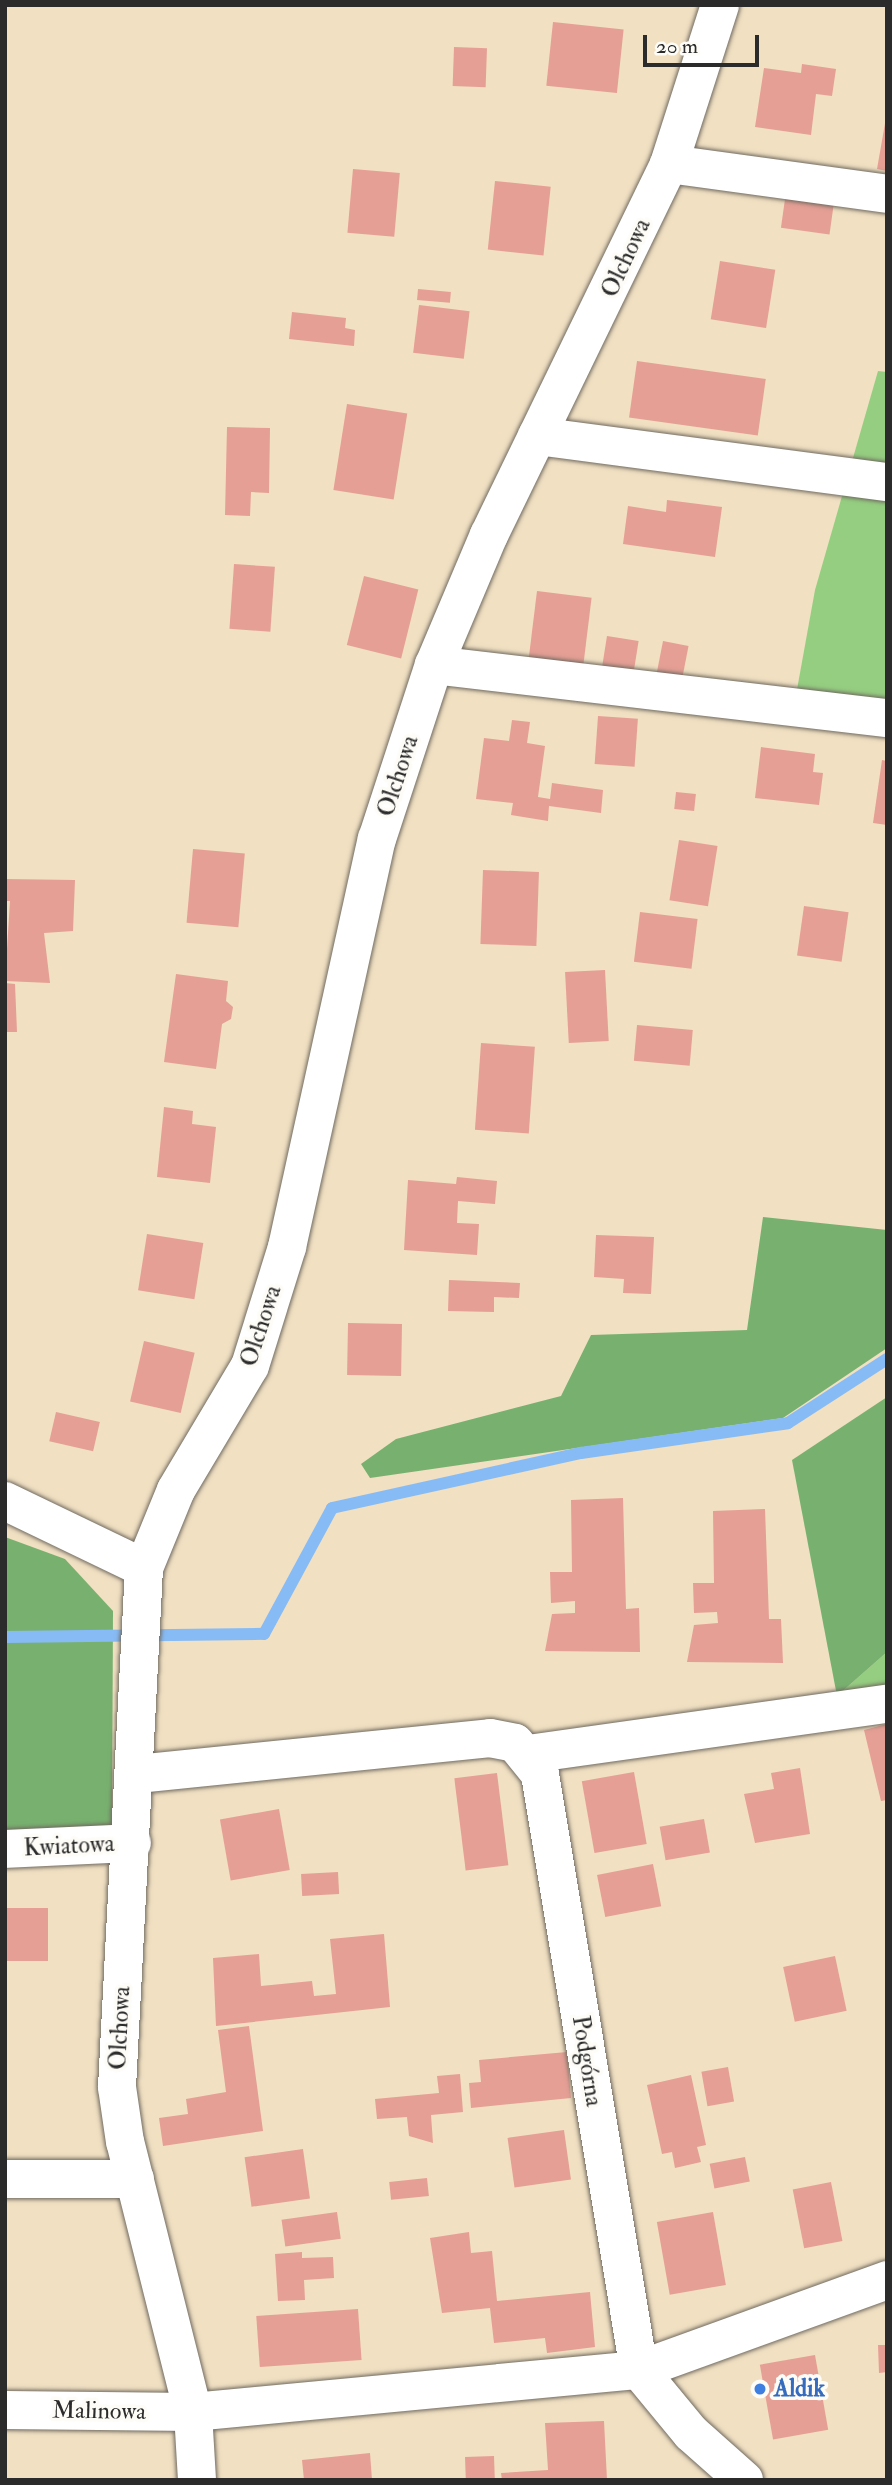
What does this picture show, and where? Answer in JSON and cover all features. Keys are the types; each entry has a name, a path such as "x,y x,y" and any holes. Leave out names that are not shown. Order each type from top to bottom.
{"street":[{"name":"Olchowa","path":"197,2480 193,2412 121,2120 117,2048 137,1774 139,1616 144,1568 177,1490 250,1366 286,1247 377,839 434,665 537,436 669,164 720,5"},
{"path":"669,164 887,194"},
{"path":"537,436 887,482"},
{"path":"434,665 887,718"},
{"path":"5,1501 144,1568"},
{"path":"137,1774 490,1738 529,1754 887,1704"},
{"name":"Podgórna","path":"529,1754 540,1774 639,2370"},
{"name":"Kwiatowa","path":"5,1849 132,1843"},
{"path":"5,2179 135,2179"},
{"path":"193,2412 639,2370 887,2280"},
{"path":"639,2370 691,2433 744,2480"},
{"name":"Malinowa","path":"5,2410 193,2412"}],"green space":[{"path":"878,371 887,372 887,706 796,695 815,590"},
{"path":"763,1217 887,1230 887,1348 783,1418 370,1478 361,1464 396,1439 561,1396 591,1335 747,1330"},
{"path":"887,1397 887,1652 837,1696 792,1460"},
{"path":"5,1537 65,1559 113,1611 112,1829 5,1832"},
{"path":"887,1652 887,1685 837,1696"}],"building":[{"path":"553,22 624,29 617,93 546,86"},
{"path":"454,47 487,48 486,87 453,86"},
{"path":"802,64 836,69 832,96 816,94 811,135 755,127 764,68 801,73"},
{"path":"887,112 887,171 877,169"},
{"path":"353,169 400,173 394,237 347,233"},
{"path":"495,181 551,187 543,255 488,250"},
{"path":"785,199 834,206 829,235 781,228"},
{"path":"720,261 775,270 766,328 711,319"},
{"path":"418,289 451,292 450,303 417,300"},
{"path":"419,305 470,311 464,359 413,353"},
{"path":"292,312 346,318 345,328 355,330 354,346 289,339"},
{"path":"637,361 766,379 758,436 629,417"},
{"path":"347,404 407,414 394,499 333,490"},
{"path":"227,427 270,428 269,493 251,492 250,516 225,515"},
{"path":"667,500 722,507 715,557 623,544 628,506 666,512"},
{"path":"234,564 275,567 270,632 229,629"},
{"path":"364,576 418,590 401,658 347,645"},
{"path":"537,591 592,598 583,665 529,658"},
{"path":"607,636 639,641 634,673 602,668"},
{"path":"663,641 689,646 682,681 656,676"},
{"path":"598,716 638,719 635,767 595,764"},
{"path":"512,720 530,722 527,743 545,746 538,797 550,799 552,783 603,790 601,813 549,806 548,821 511,815 513,803 476,799 484,738 509,741"},
{"path":"761,747 815,754 813,772 823,773 819,805 755,798"},
{"path":"882,760 887,761 887,825 873,823"},
{"path":"676,792 696,794 694,811 674,809"},
{"path":"679,840 718,846 708,906 669,900"},
{"path":"193,849 245,854 238,927 187,923"},
{"path":"483,870 539,872 536,946 480,944"},
{"path":"5,879 75,880 73,931 44,933 50,983 5,981 10,901 5,901"},
{"path":"804,906 849,912 842,962 797,956"},
{"path":"640,912 698,919 691,969 634,962"},
{"path":"605,970 609,1041 569,1043 565,972"},
{"path":"176,974 228,981 226,1001 233,1007 231,1019 222,1024 216,1069 164,1062"},
{"path":"5,983 15,984 17,1032 5,1032"},
{"path":"637,1025 693,1030 690,1066 634,1061"},
{"path":"481,1043 535,1047 529,1134 475,1130"},
{"path":"164,1107 193,1111 192,1124 216,1127 210,1183 157,1177"},
{"path":"457,1177 497,1181 495,1204 458,1201 457,1223 479,1224 477,1255 404,1250 408,1180 456,1184"},
{"path":"147,1234 203,1243 194,1299 138,1290"},
{"path":"596,1235 654,1237 651,1294 623,1293 624,1279 594,1277"},
{"path":"449,1280 520,1283 519,1298 494,1297 494,1312 448,1311"},
{"path":"348,1323 402,1324 401,1376 347,1375"},
{"path":"144,1341 195,1353 181,1413 130,1401"},
{"path":"56,1412 100,1422 93,1451 49,1441"},
{"path":"623,1498 626,1609 639,1608 640,1652 545,1651 552,1614 575,1613 575,1601 551,1603 550,1572 572,1572 571,1500"},
{"path":"765,1509 769,1619 781,1619 783,1663 687,1662 694,1625 718,1623 717,1612 694,1613 693,1583 714,1583 713,1511"},
{"path":"887,1724 887,1800 881,1801 864,1730"},
{"path":"800,1768 810,1834 755,1843 744,1794 774,1789 771,1773"},
{"path":"634,1772 647,1844 594,1853 582,1781"},
{"path":"497,1773 508,1865 466,1871 454,1778"},
{"path":"279,1809 290,1870 231,1880 220,1819"},
{"path":"704,1819 710,1852 666,1860 660,1827"},
{"path":"653,1864 661,1906 605,1917 597,1875"},
{"path":"338,1872 339,1894 302,1896 301,1874"},
{"path":"5,1908 48,1908 48,1961 5,1961"},
{"path":"384,1934 390,2007 216,2026 213,1958 259,1954 261,1986 312,1981 314,1996 336,1994 330,1939"},
{"path":"835,1956 847,2011 795,2022 783,1967"},
{"path":"249,2026 263,2131 163,2146 159,2118 188,2114 186,2099 226,2092 218,2030"},
{"path":"567,2052 571,2098 471,2108 469,2083 481,2082 479,2060"},
{"path":"728,2067 734,2101 707,2106 701,2072"},
{"path":"460,2074 463,2112 431,2115 433,2143 409,2136 407,2117 377,2119 375,2099 439,2093 437,2076"},
{"path":"691,2075 706,2145 697,2147 701,2162 675,2168 672,2152 662,2154 647,2085"},
{"path":"564,2130 571,2180 515,2187 508,2138"},
{"path":"303,2149 310,2199 252,2207 245,2157"},
{"path":"745,2157 750,2182 714,2188 710,2164"},
{"path":"427,2178 429,2196 391,2200 389,2182"},
{"path":"831,2182 842,2241 804,2248 793,2189"},
{"path":"337,2212 341,2239 285,2247 282,2220"},
{"path":"713,2212 726,2285 670,2295 657,2222"},
{"path":"469,2232 471,2253 492,2251 497,2301 590,2292 595,2347 547,2353 545,2338 494,2343 490,2308 442,2313 430,2238"},
{"path":"302,2252 302,2258 333,2257 334,2278 304,2280 305,2300 278,2301 275,2254"},
{"path":"358,2309 362,2360 260,2367 256,2316"},
{"path":"878,2345 887,2345 887,2372 879,2373"},
{"path":"815,2355 828,2430 773,2440 760,2365"},
{"path":"604,2421 607,2480 502,2480 501,2473 548,2470 545,2423"},
{"path":"370,2453 372,2480 304,2480 302,2460"},
{"path":"494,2456 495,2480 466,2480 465,2457"}],"waterway":[{"path":"5,1637 264,1634 332,1508 581,1453 788,1423 887,1359"}],"place":[{"name":"Aldik","path":"760,2389"}]}
